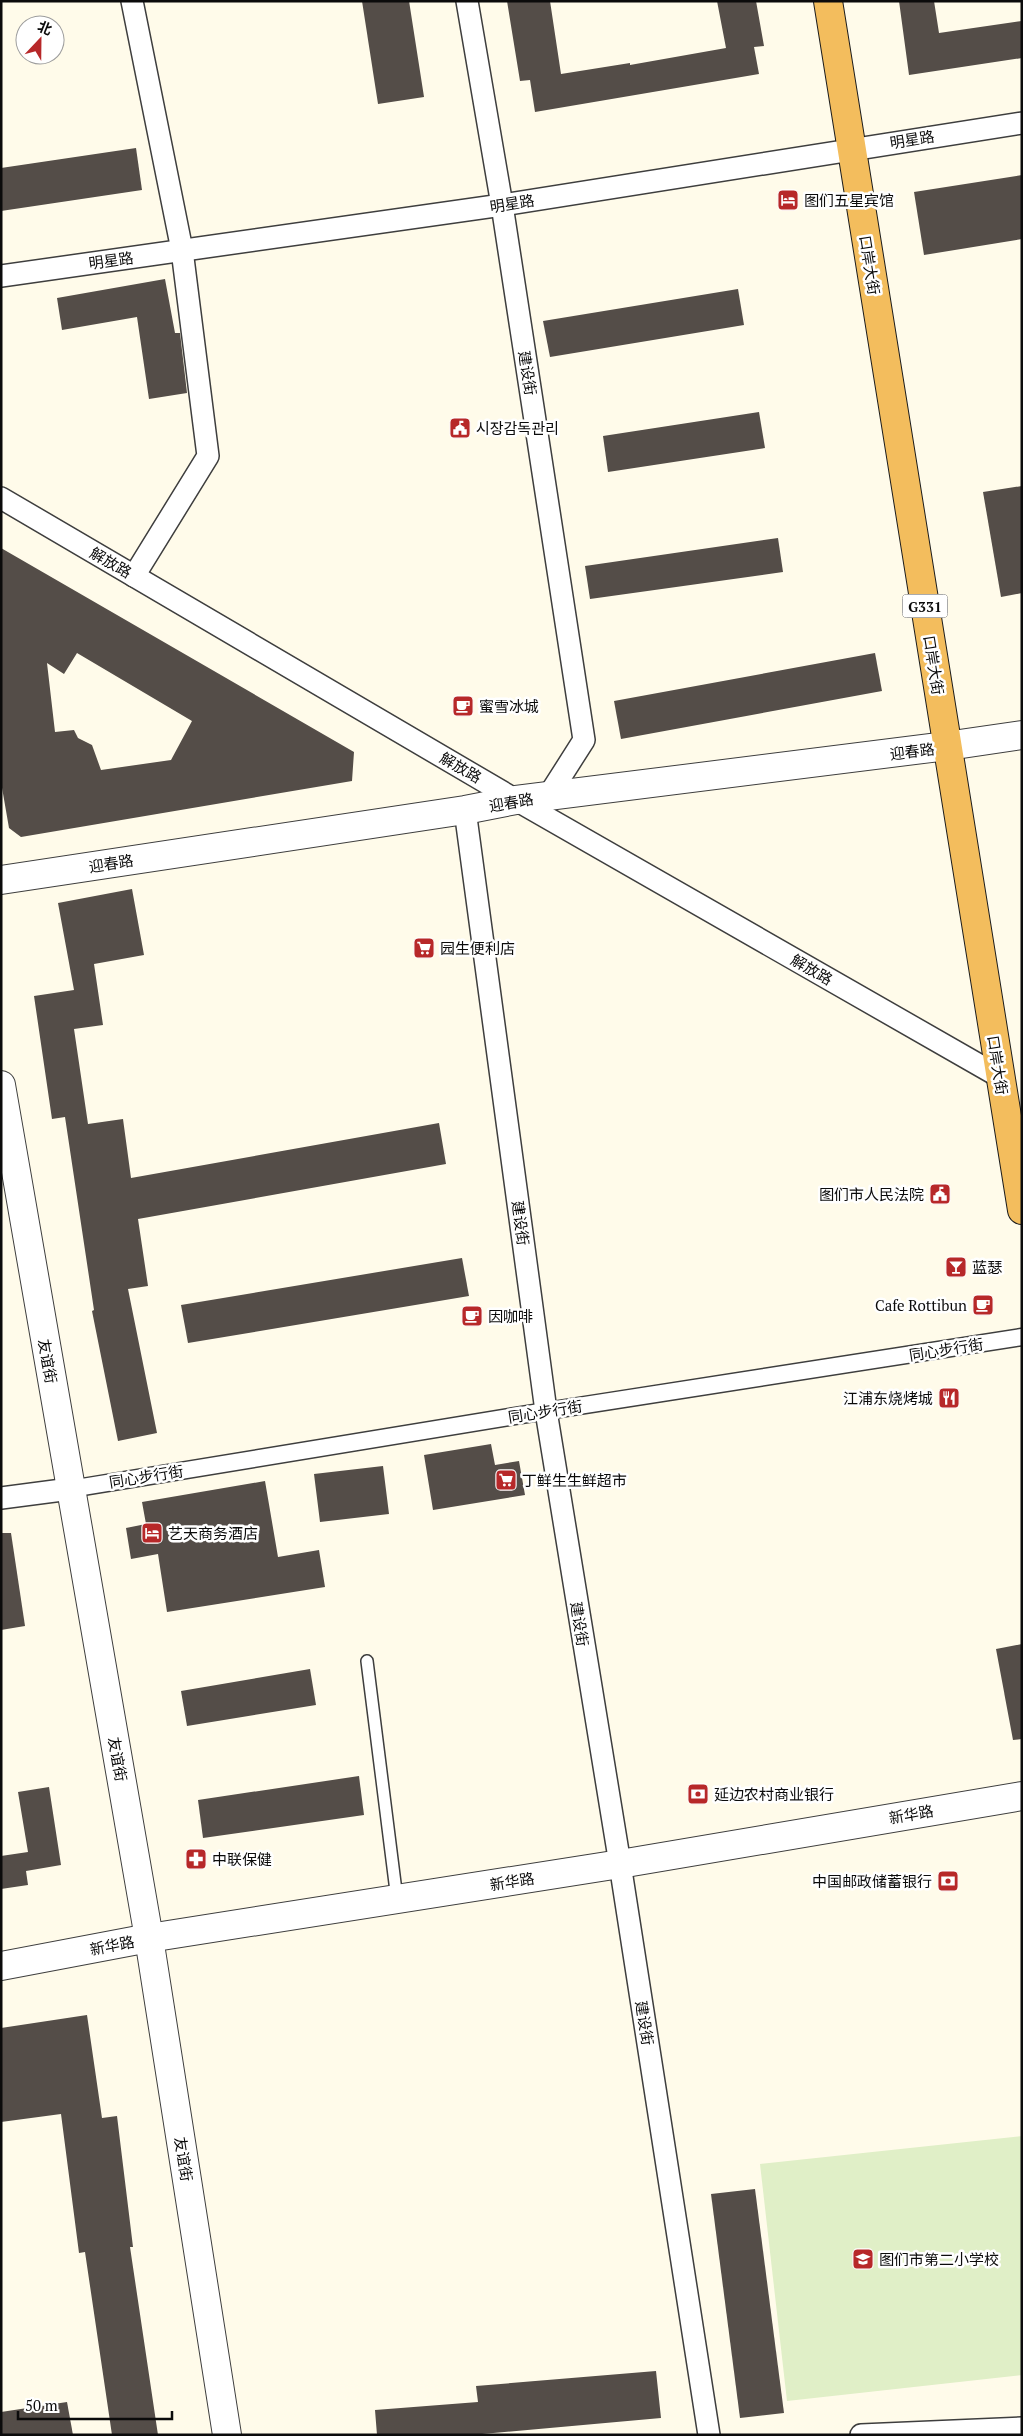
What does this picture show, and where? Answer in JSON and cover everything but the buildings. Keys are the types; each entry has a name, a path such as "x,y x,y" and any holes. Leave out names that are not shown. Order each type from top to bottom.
{"highway":[{"name":"口岸大街","path":"828,1 1022,1210"}],"street":[{"path":"132,1 182,250 208,456 134,576"},
{"name":"建设街","path":"467,1 502,205 584,740 549,795"},
{"name":"明星路","path":"1,276 502,205 1022,122"},
{"name":"解放路","path":"1,498 516,800 1000,1077"},
{"name":"迎春路","path":"1,880 465,810 549,795 947,746 1022,734"},
{"name":"建设街","path":"465,810 546,1411 620,1864 709,2435"},
{"name":"友谊街","path":"1,1085 70,1489 150,1938 227,2435"},
{"name":"同心步行街","path":"70,1489 546,1411 1022,1337"},
{"path":"1,1498 70,1489"},
{"name":"新华路","path":"1,1966 150,1938 620,1864 1022,1796"},
{"path":"861,2435 1022,2428"}],"lane":[{"path":"367,1661 397,1899"}],"green space":[{"path":"1022,2136 1022,2375 787,2401 760,2164"}],"place":[{"name":"图们五星宾馆","path":"788,200"},
{"name":"시장감독관리","path":"460,428"},
{"name":"蜜雪冰城","path":"463,706"},
{"name":"园生便利店","path":"424,948"},
{"name":"图们市人民法院","path":"940,1194"},
{"name":"蓝瑟","path":"956,1267"},
{"name":"Cafe Rottibun","path":"983,1305"},
{"name":"因咖啡","path":"472,1316"},
{"name":"江浦东烧烤城","path":"949,1398"},
{"name":"丁鲜生生鲜超市","path":"506,1480"},
{"name":"艺天商务酒店","path":"152,1533"},
{"name":"延边农村商业银行","path":"698,1794"},
{"name":"中联保健","path":"196,1859"},
{"name":"中国邮政储蓄银行","path":"948,1881"},
{"name":"图们市第二小学校","path":"863,2259"}]}
